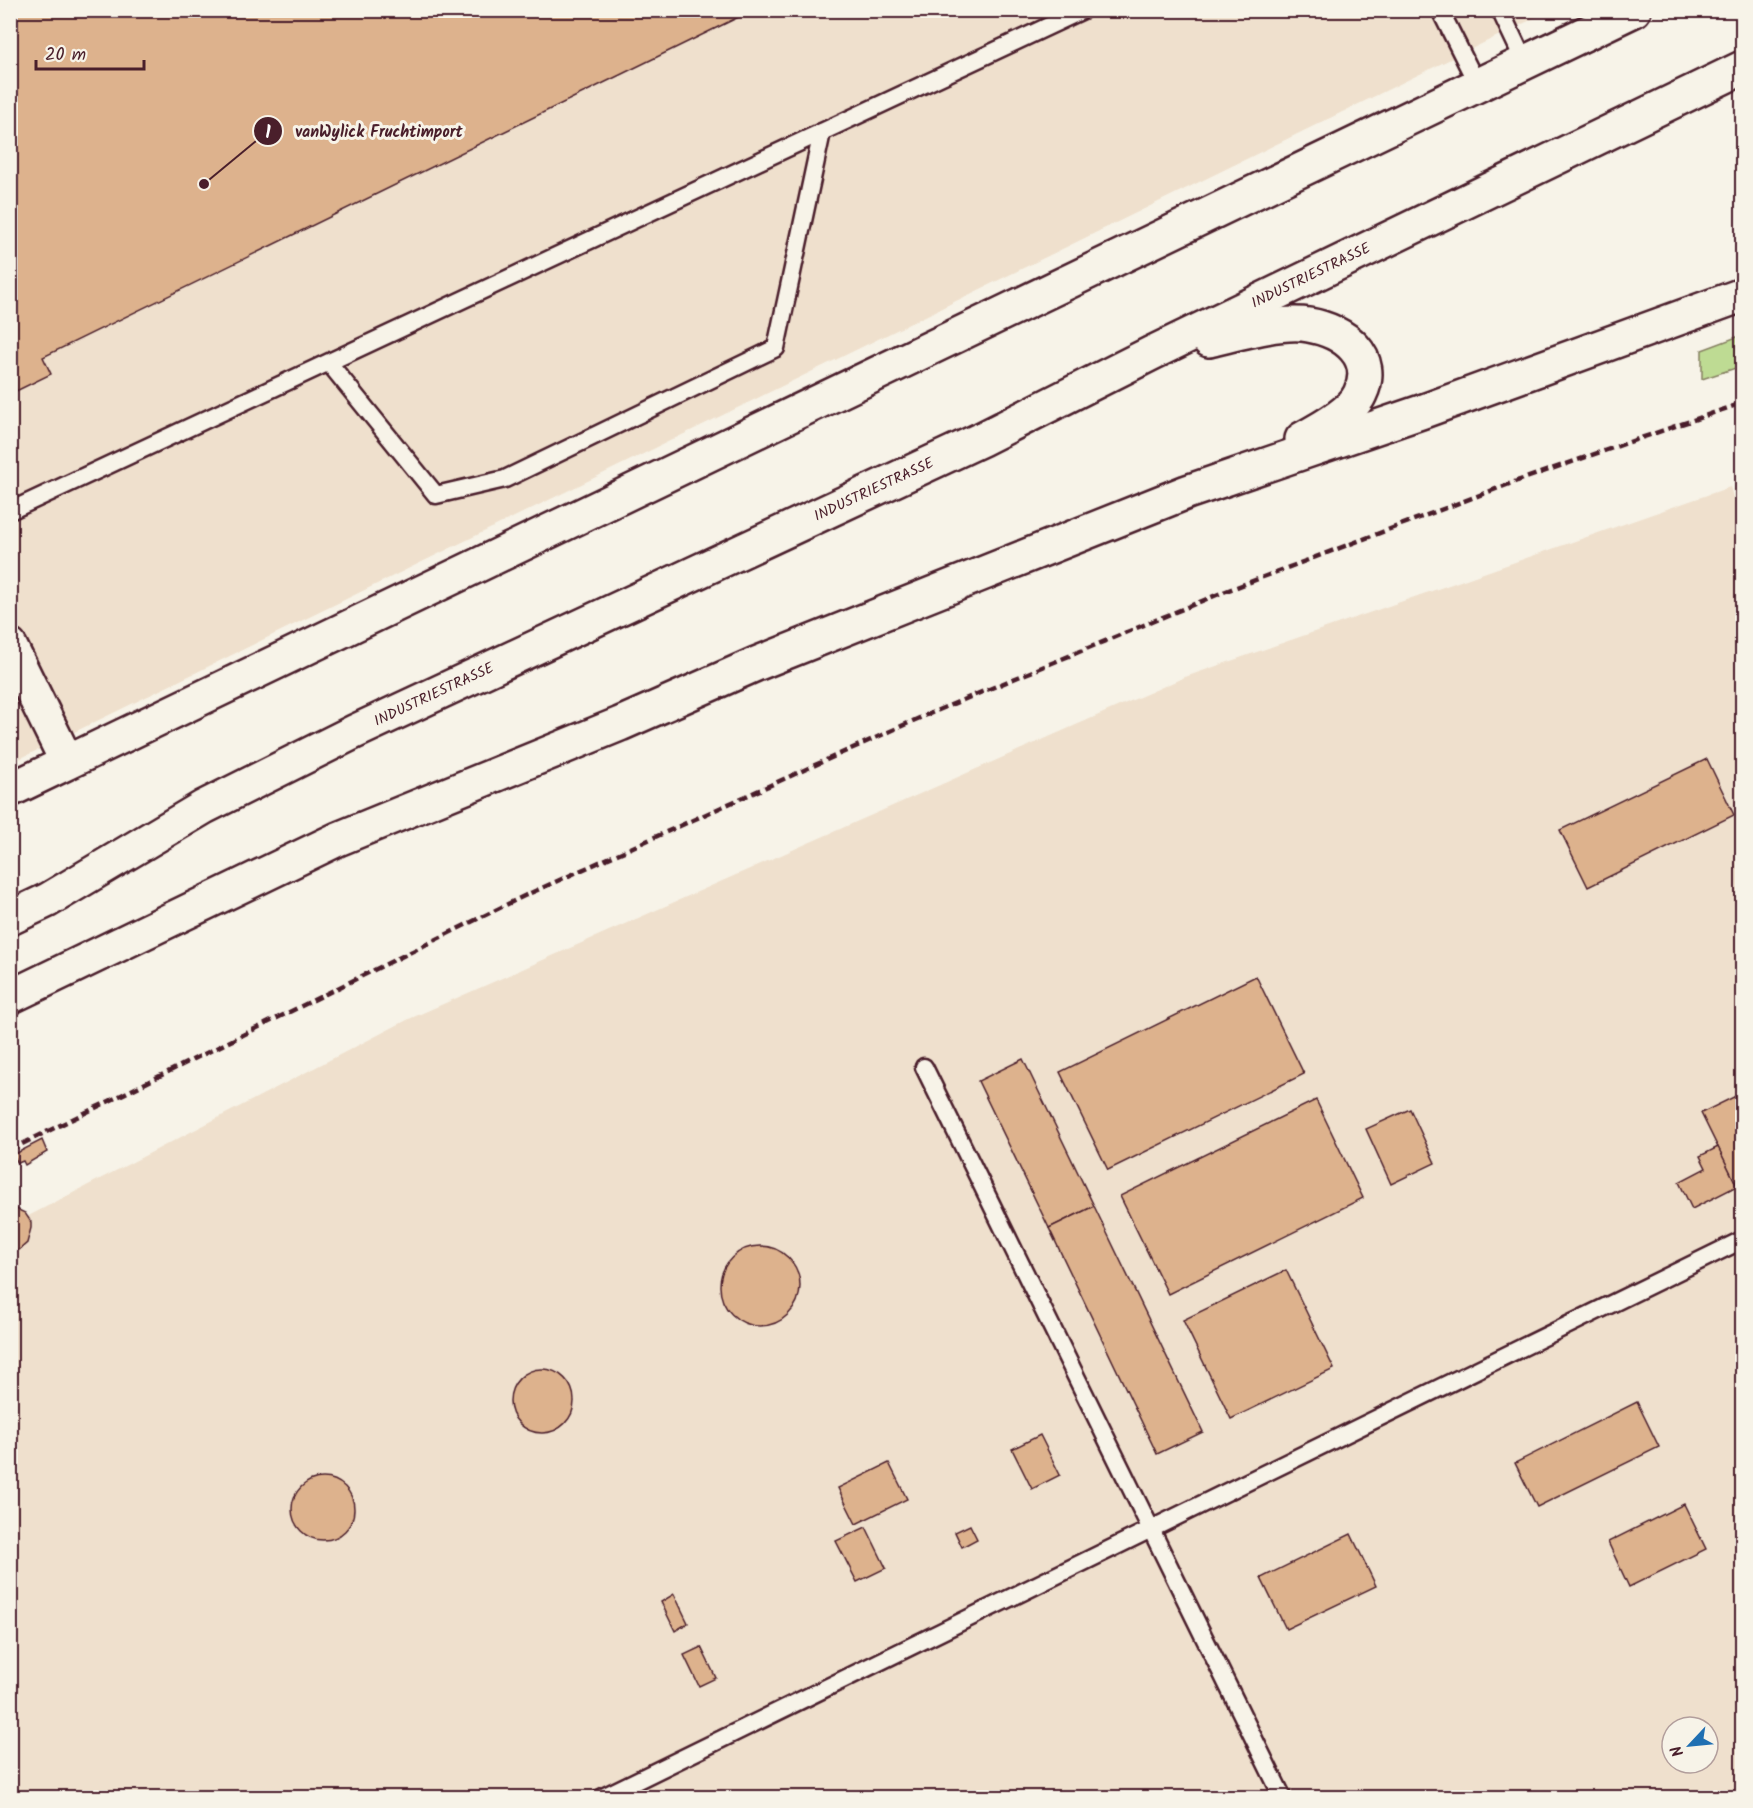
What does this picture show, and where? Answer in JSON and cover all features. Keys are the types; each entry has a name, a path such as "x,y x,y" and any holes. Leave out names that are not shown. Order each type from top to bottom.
{"main road":[{"path":"10,790 1634,10"},
{"name":"INDUSTRIESTRASSE","path":"10,918 48,900 204,807 354,732 982,439 1152,352 1743,68"},
{"path":"10,997 338,839 620,724 756,664 1187,492 1422,412 1743,296"},
{"path":"1152,352 1264,327 1308,325 1334,332 1356,348 1366,370 1360,396 1335,421 1304,438 1187,492"},
{"path":"10,646 67,762"}],"lane":[{"path":"10,511 1083,10"},
{"path":"1440,10 1478,86"},
{"path":"1500,10 1525,63"},
{"path":"329,363 436,495 505,479 776,348 822,132"},
{"path":"924,1067 1284,1797"},
{"path":"601,1797 1743,1240"}],"shaded area":[{"path":"11,11 1549,11 11,763"},
{"path":"1730,487 1742,528 1742,1797 11,1798 11,1225 409,1019 1185,677"}],"green space":[{"path":"1742,335 1742,366 1702,379 1702,350"}],"building":[{"path":"10,10 753,10 43,357 51,374 10,394"},
{"path":"1707,759 1734,815 1588,887 1560,830"},
{"path":"1256,976 1304,1074 1108,1170 1060,1072"},
{"path":"1023,1059 1094,1206 1049,1228 978,1081"},
{"path":"1742,1093 1742,1184 1737,1186 1701,1113"},
{"path":"1316,1100 1363,1198 1168,1294 1120,1196"},
{"path":"1410,1109 1435,1163 1391,1184 1366,1129"},
{"path":"42,1140 47,1152 25,1165 23,1161 18,1163 13,1155"},
{"path":"1718,1147 1737,1186 1692,1209 1679,1182 1706,1168 1700,1156"},
{"path":"10,1206 25,1213 31,1222 31,1228 27,1243 19,1250 10,1252"},
{"path":"1094,1206 1203,1432 1157,1454 1049,1228"},
{"path":"760,1246 775,1249 788,1258 797,1271 800,1286 797,1301 788,1314 775,1323 760,1326 745,1323 732,1314 723,1301 720,1286 723,1271 732,1258 745,1249"},
{"path":"1286,1270 1334,1369 1231,1419 1183,1320"},
{"path":"536,1369 548,1369 565,1378 572,1389 574,1401 572,1413 565,1424 548,1433 536,1433 524,1428 515,1419 510,1407 510,1395 515,1383 524,1374"},
{"path":"1637,1402 1659,1447 1537,1507 1515,1463"},
{"path":"1040,1435 1060,1475 1032,1489 1012,1449"},
{"path":"889,1463 907,1499 856,1524 838,1488"},
{"path":"317,1478 329,1478 345,1487 352,1497 354,1509 352,1521 345,1531 329,1540 317,1540 306,1535 297,1526 292,1515 292,1503 297,1492 306,1483"},
{"path":"1684,1504 1706,1549 1629,1587 1608,1542"},
{"path":"970,1525 977,1539 962,1547 955,1532"},
{"path":"866,1527 886,1568 857,1582 836,1541"},
{"path":"1351,1534 1376,1586 1286,1629 1261,1578"},
{"path":"674,1594 688,1623 675,1631 661,1602"},
{"path":"701,1647 716,1678 699,1686 684,1655"}],"railway":[{"path":"10,1150 524,896 924,716 1226,591 1517,481 1742,403"}],"place":[{"name":"vanWylick Fruchtimport","path":"204,184"}]}
